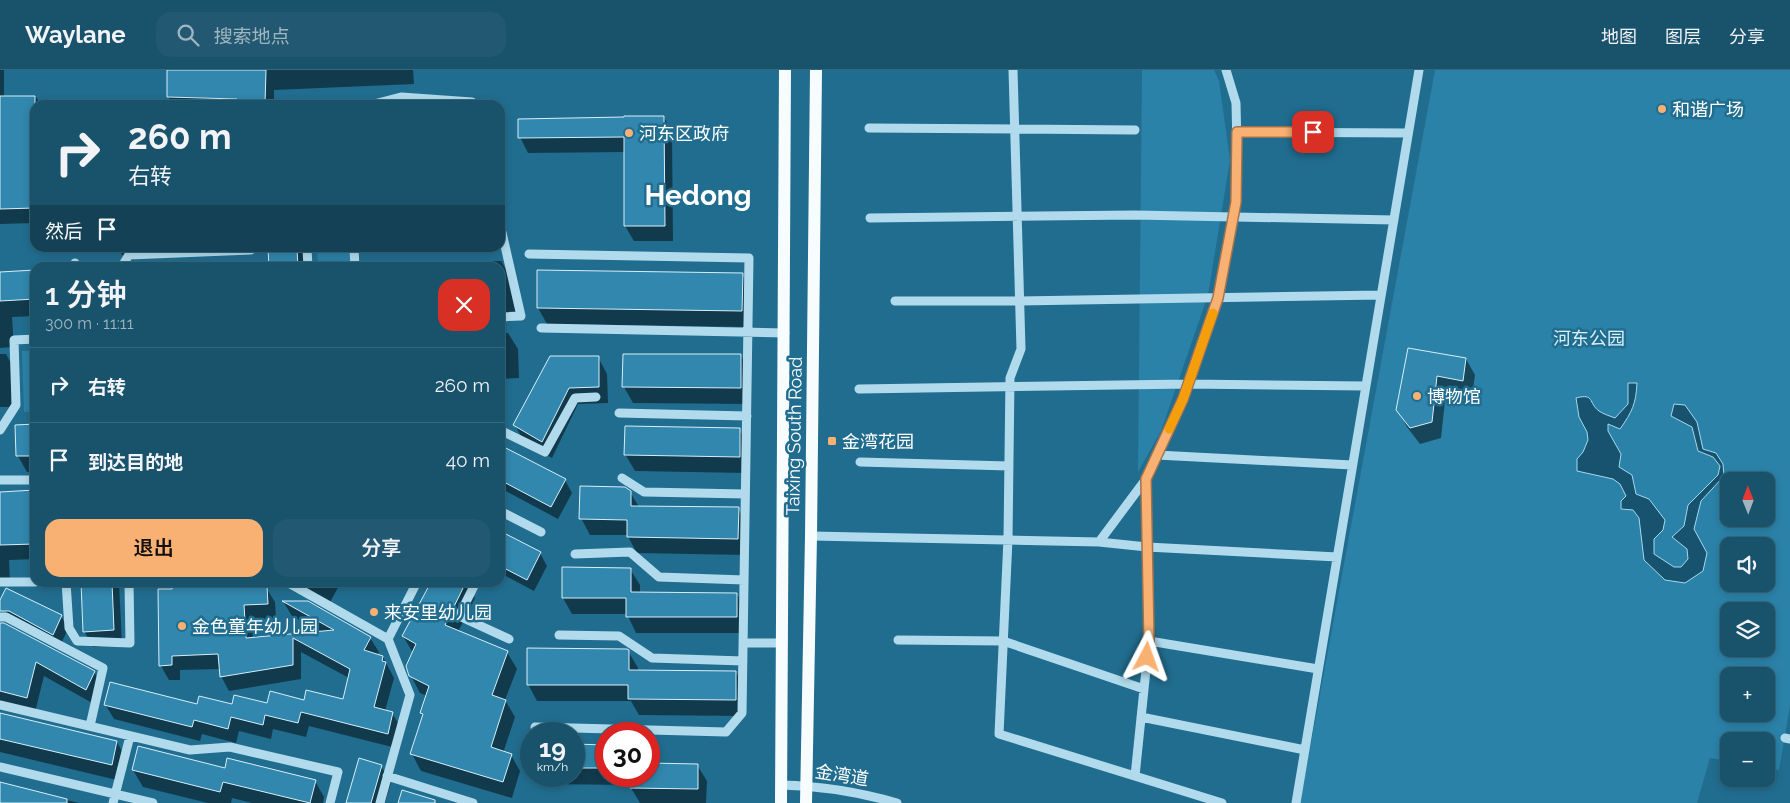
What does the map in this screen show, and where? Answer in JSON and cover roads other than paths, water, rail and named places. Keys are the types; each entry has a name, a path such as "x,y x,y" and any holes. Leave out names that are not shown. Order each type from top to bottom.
{"main road":[{"name":"Taixing South Road","path":"781,803 785,70"},
{"name":"Taixing South Road","path":"806,803 816,70"}],"street":[{"path":"1014,70 1021,349 1010,378 1008,539 999,734 1222,803"},
{"path":"1099,542 1146,479 1188,384 1218,298 1236,202 1236,103 1226,70"},
{"path":"1296,803 1419,70"},
{"path":"389,100 401,97 456,100"},
{"path":"870,128 1135,130"},
{"path":"1237,132 1408,133"},
{"path":"870,218 1135,215 1394,220"},
{"path":"505,247 521,316 505,317"},
{"path":"529,254 749,258 742,713 726,732 585,728"},
{"path":"895,301 1019,301 1381,295"},
{"path":"541,328 785,333"},
{"path":"0,430 16,405 14,340 30,339"},
{"path":"859,389 1188,384 1366,386"},
{"path":"505,432 544,452 575,398 596,397"},
{"path":"619,413 747,416"},
{"path":"1157,455 1352,465"},
{"path":"860,462 1009,466"},
{"path":"622,478 644,492 745,494"},
{"path":"1135,776 1149,641 1146,479"},
{"path":"0,480 30,480"},
{"path":"505,514 541,532"},
{"path":"811,536 1099,542 1147,547 1337,557"},
{"path":"575,554 630,552 660,577 744,580"},
{"path":"0,582 30,582"},
{"path":"66,587 69,628 77,641 130,643 129,587"},
{"path":"296,587 388,639 410,696 380,803"},
{"path":"388,639 414,587"},
{"path":"474,587 459,616 509,639"},
{"path":"0,617 6,616 103,668 90,726"},
{"path":"559,634 619,636 652,658 743,661"},
{"path":"898,640 1003,641 1144,689"},
{"path":"1149,641 1318,669"},
{"path":"743,643 781,643"},
{"path":"0,705 190,750 230,747 338,772 330,803"},
{"path":"1141,717 1305,750"},
{"path":"114,799 130,736"},
{"path":"0,768 114,799 153,803"},
{"path":"387,776 473,803"},
{"name":"金湾道","path":"781,784 871,796 897,803"}],"place":[{"name":"和谐广场","path":"1662,109"},
{"name":"河东区政府","path":"629,133"},
{"name":"博物馆","path":"1417,396"},
{"name":"金湾花园","path":"832,441"},
{"name":"来安里幼儿园","path":"374,612"},
{"name":"金色童年幼儿园","path":"182,626"}],"district":[{"name":"Hedong","path":"698,195"}],"park label":[{"name":"河东公园","path":"1589,338"}]}
